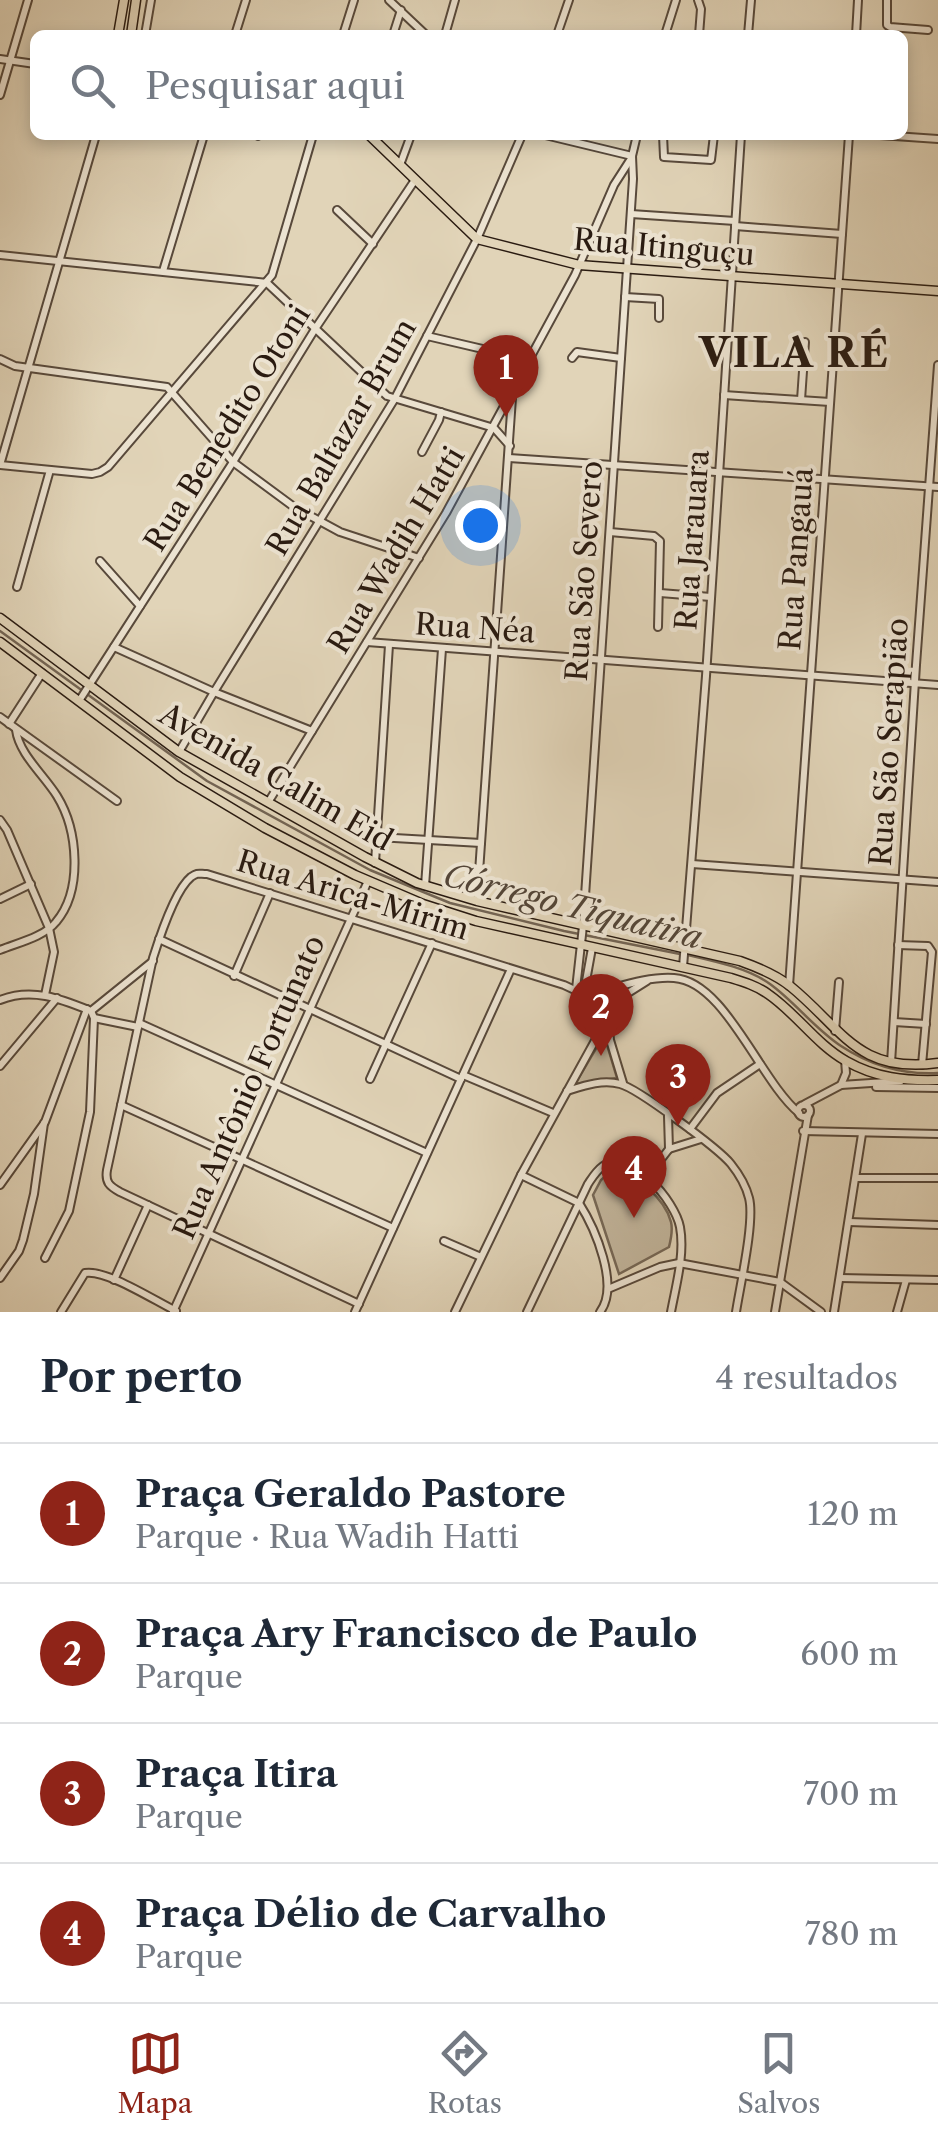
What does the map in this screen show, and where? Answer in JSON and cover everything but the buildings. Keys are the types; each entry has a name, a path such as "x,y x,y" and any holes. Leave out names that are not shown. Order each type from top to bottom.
{"main road":[{"path":"119,30 124,0"},
{"path":"132,30 136,0"},
{"name":"Rua Itinguçu","path":"374,140 477,239 579,265 938,290"},
{"name":"Avenida Calim Eid","path":"0,618 180,777 265,828 368,881 453,914 685,948 756,967 790,986 860,1050 892,1063 938,1063"},
{"name":"Avenida Calim Eid","path":"0,642 42,674 84,693 180,752 425,886 582,935 592,948 731,978 762,990 845,1060 873,1074 938,1084"}],"street":[{"path":"0,94 28,0"},
{"path":"146,30 150,0"},
{"path":"237,30 246,0"},
{"path":"345,30 354,0"},
{"path":"389,0 421,30"},
{"path":"447,30 455,0"},
{"path":"559,30 569,0"},
{"path":"667,30 676,0"},
{"path":"698,0 699,30"},
{"path":"748,30 751,0"},
{"path":"856,30 858,0"},
{"path":"886,0 887,25 928,30"},
{"path":"395,30 401,10"},
{"path":"0,59 30,63"},
{"path":"908,137 938,139"},
{"path":"95,140 0,465 92,474 114,462 272,276 312,140"},
{"path":"164,271 203,140"},
{"path":"400,166 409,140"},
{"name":"Rua Baltazar Brum","path":"180,752 394,400 477,239 520,140"},
{"path":"566,140 632,156 635,140"},
{"path":"664,140 662,156 711,160 713,140"},
{"name":"Rua Jarauara","path":"683,967 741,140"},
{"name":"Rua Pangauá","path":"790,986 849,140"},
{"name":"Rua São Severo","path":"583,992 582,935 634,179 632,156"},
{"name":"Rua Wadih Hatti","path":"268,801 419,558 494,428 632,156"},
{"name":"Rua Benedito Otoni","path":"84,693 414,180"},
{"path":"337,210 373,244"},
{"path":"631,214 842,234"},
{"path":"0,255 267,283 384,394 494,428 510,446"},
{"path":"625,297 659,299 659,318"},
{"path":"427,336 530,360"},
{"path":"800,400 804,342"},
{"path":"572,358 577,352 621,358"},
{"path":"0,359 15,366 161,385 172,390 233,462 294,507 355,538 419,558"},
{"name":"Rua São Serapião","path":"892,1063 915,683 934,487 938,364"},
{"path":"478,901 512,394"},
{"path":"724,395 830,402"},
{"path":"422,452 441,412"},
{"path":"509,458 934,487"},
{"path":"17,587 50,470"},
{"path":"610,532 658,538 658,627"},
{"path":"100,561 140,606"},
{"path":"660,593 711,597"},
{"name":"Rua Néa","path":"367,642 938,685"},
{"path":"375,862 389,645"},
{"path":"114,647 312,732"},
{"path":"425,886 442,649"},
{"path":"0,950 58,920 73,880 73,844 61,803 19,743 13,727 42,674"},
{"path":"0,717 118,801"},
{"path":"0,820 49,928 54,952 45,995"},
{"path":"377,837 481,844"},
{"path":"692,864 938,882"},
{"name":"Rua Arica-Mirim","path":"357,1308 111,1188 107,1181 106,1170 153,961 159,939 187,882 196,874 207,874 583,992 613,1008"},
{"name":"Rua Antônio Fortunato","path":"175,1312 368,881"},
{"path":"0,898 32,884"},
{"path":"234,976 270,893"},
{"path":"159,939 386,1045 554,1113"},
{"path":"370,1079 432,943"},
{"path":"898,945 932,949 922,1065"},
{"path":"592,948 583,992 646,981 690,980 703,988 726,1015 786,1098 804,1110"},
{"path":"0,1185 44,1122 91,1012 153,961"},
{"path":"357,1308 510,969"},
{"path":"454,1312 521,1174 608,1016 626,993 646,981"},
{"path":"835,1031 839,982"},
{"path":"0,1000 45,995 139,1025 428,1153"},
{"path":"0,1066 57,998"},
{"path":"45,1258 69,1210 90,1112 91,1012"},
{"path":"608,1016 610,1040 624,1085"},
{"path":"894,1022 926,1024"},
{"path":"841,1085 846,1073 845,1060"},
{"path":"690,1129 717,1093 760,1064"},
{"path":"804,1110 841,1085 902,1080"},
{"path":"566,1092 608,1082 624,1085 690,1129 732,1164 749,1197 751,1215 736,1312"},
{"path":"860,1083 878,1087 938,1084"},
{"path":"121,1105 393,1228"},
{"path":"775,1312 804,1133 804,1110"},
{"path":"668,1115 669,1148"},
{"path":"0,1278 23,1240 44,1122"},
{"path":"804,1133 938,1134"},
{"path":"834,1312 862,1134"},
{"path":"648,1176 669,1148 702,1139"},
{"path":"527,1312 593,1176 604,1166 620,1163 648,1176 678,1217 679,1263 671,1312"},
{"path":"521,1174 580,1203 597,1240 608,1289 604,1309"},
{"path":"856,1178 938,1178"},
{"path":"114,1280 148,1205"},
{"path":"849,1222 938,1225"},
{"path":"444,1241 480,1257"},
{"path":"608,1289 679,1263 780,1282 821,1312"},
{"path":"61,1312 88,1271 175,1312"},
{"path":"840,1278 938,1280"},
{"path":"896,1312 906,1279"}],"shaded area":[{"path":"604,1035 617,1078 575,1084"},
{"path":"610,1172 629,1176 648,1188 668,1213 672,1225 669,1247 619,1274 593,1195"}],"waterway":[{"name":"Córrego Tiquatira","path":"0,631 207,781 370,870 450,903 680,954"},
{"name":"Córrego Tiquatira","path":"688,955 761,978 832,1039 863,1059 900,1070 938,1073"}],"place":[{"name":"Praça Geraldo Pastore","path":"506,417"},
{"name":"Praça Ary Francisco de Paulo","path":"601,1056"},
{"name":"Praça Itira","path":"678,1126"},
{"name":"Praça Délio de Carvalho","path":"634,1218"}],"district":[{"name":"VILA RÉ","path":"795,352"}]}
